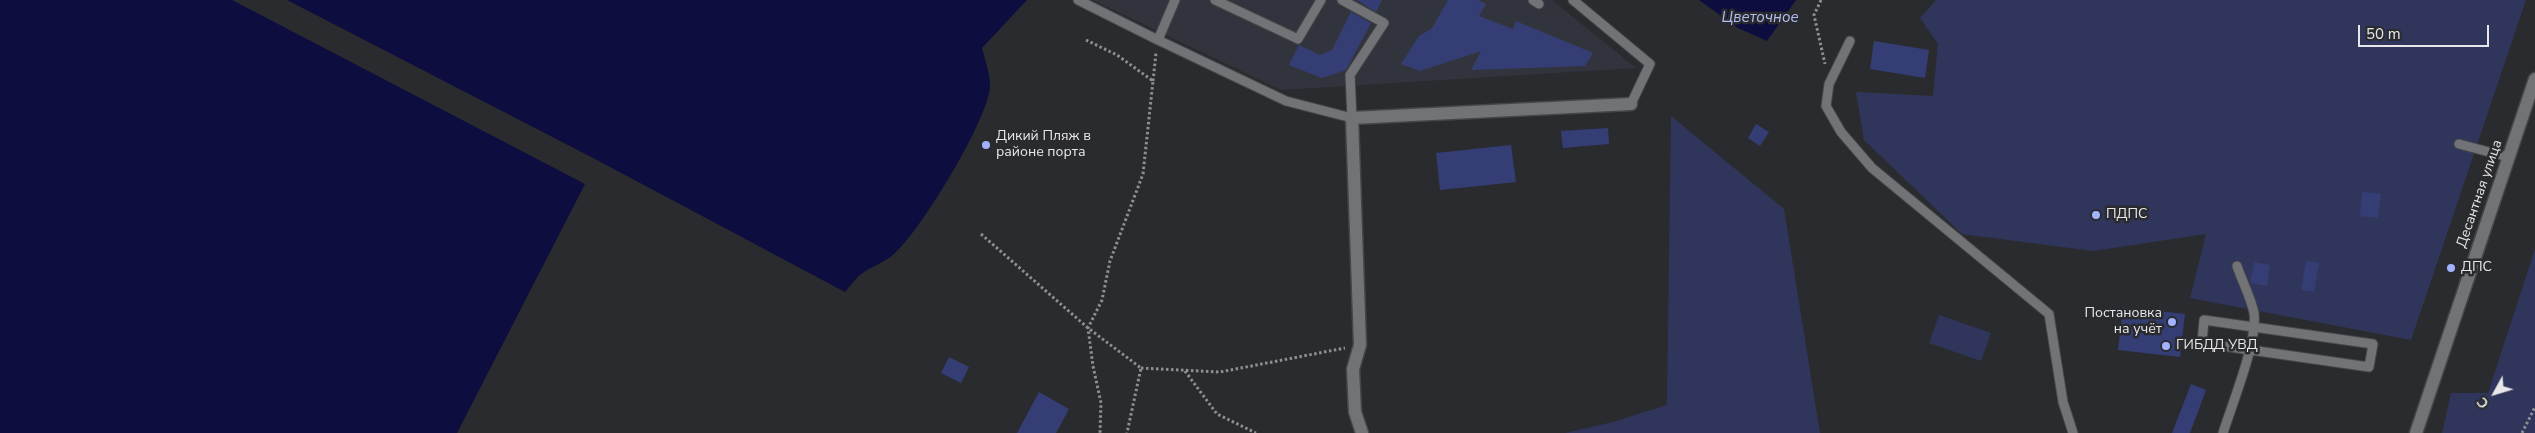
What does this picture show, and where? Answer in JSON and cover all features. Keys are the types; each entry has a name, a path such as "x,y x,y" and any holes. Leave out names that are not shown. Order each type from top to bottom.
{"street":[{"name":"Десантная улица","path":"2416,433 2535,79"},
{"path":"1362,433 1355,412 1353,369 1360,345 1352,118 1631,104"}],"lane":[{"path":"1078,0 1286,100 1352,118 1350,75 1384,23 1342,0"},
{"path":"1158,40 1175,0"},
{"path":"1215,0 1298,39 1321,0"},
{"path":"1573,0 1650,64 1631,104"},
{"path":"1850,41 1829,84 1826,106 1841,132 1872,168 2049,314 2063,402 2073,433"},
{"path":"2460,144 2508,158"},
{"path":"2223,433 2249,350 2254,327 2254,314 2237,266"},
{"path":"2204,320 2254,327 2373,344 2369,367 2202,343 2204,320"}],"path":[{"path":"1821,0 1814,15 1829,84"},
{"path":"1086,40 1117,55 1153,81"},
{"path":"1100,433 1101,403 1093,366 1088,328 1102,300 1110,261 1143,174 1158,40"},
{"path":"981,234 1088,328 1141,368 1220,372 1360,345"},
{"path":"1127,433 1141,368"},
{"path":"1184,370 1217,414 1256,433"},
{"path":"2522,433 2535,407"}],"shaded area":[{"path":"1093,0 1552,0 1636,68 1281,90"},
{"path":"1936,0 2526,0 2411,340 2190,298 2206,234 2093,251 1962,234 1864,140 1856,92 1933,96 1938,44 1920,18"},
{"path":"1671,116 1784,209 1820,433 1565,433 1613,422 1667,405"},
{"path":"2535,249 2535,433 2442,433 2451,393 2488,393"},
{"path":"1939,315 1991,333 1981,361 1929,343"}],"water":[{"path":"0,0 232,0 585,184 457,433 0,433"},
{"path":"287,0 1027,0 982,48 990,80 987,100 967,146 936,198 921,222 895,253 887,260 860,275 845,292 595,159"},
{"name":"Цветочное","path":"1699,0 1796,0 1767,41 1738,28"}],"building":[{"path":"1357,0 1382,0 1376,12"},
{"path":"1448,0 1478,0 1486,4 1479,16 1513,29 1516,21 1593,53 1585,66 1471,70 1481,51 1420,71 1401,64 1419,36 1432,28"},
{"path":"1351,12 1371,23 1346,70 1322,78 1289,65 1299,45 1320,55 1332,50"},
{"path":"1874,41 1929,50 1925,78 1870,69"},
{"path":"1756,124 1769,132 1760,146 1748,138"},
{"path":"1608,128 1609,144 1563,148 1561,131"},
{"path":"1511,145 1516,182 1440,190 1436,153"},
{"path":"2362,192 2381,194 2378,218 2360,216"},
{"path":"2306,261 2319,263 2314,292 2301,290"},
{"path":"2254,262 2270,265 2267,286 2250,283"},
{"path":"2123,307 2185,314 2180,357 2118,350"},
{"path":"949,357 969,367 961,383 941,373"},
{"path":"2191,384 2206,390 2190,433 2172,433"},
{"path":"1039,392 1069,409 1056,433 1017,433"}],"place":[{"name":"Дикий Пляж в районе порта","path":"986,145"},
{"name":"ПДПС","path":"2096,215"},
{"name":"ДПС","path":"2451,268"},
{"name":"Постановка на учёт","path":"2172,322"},
{"name":"ГИБДД УВД","path":"2166,346"}]}
